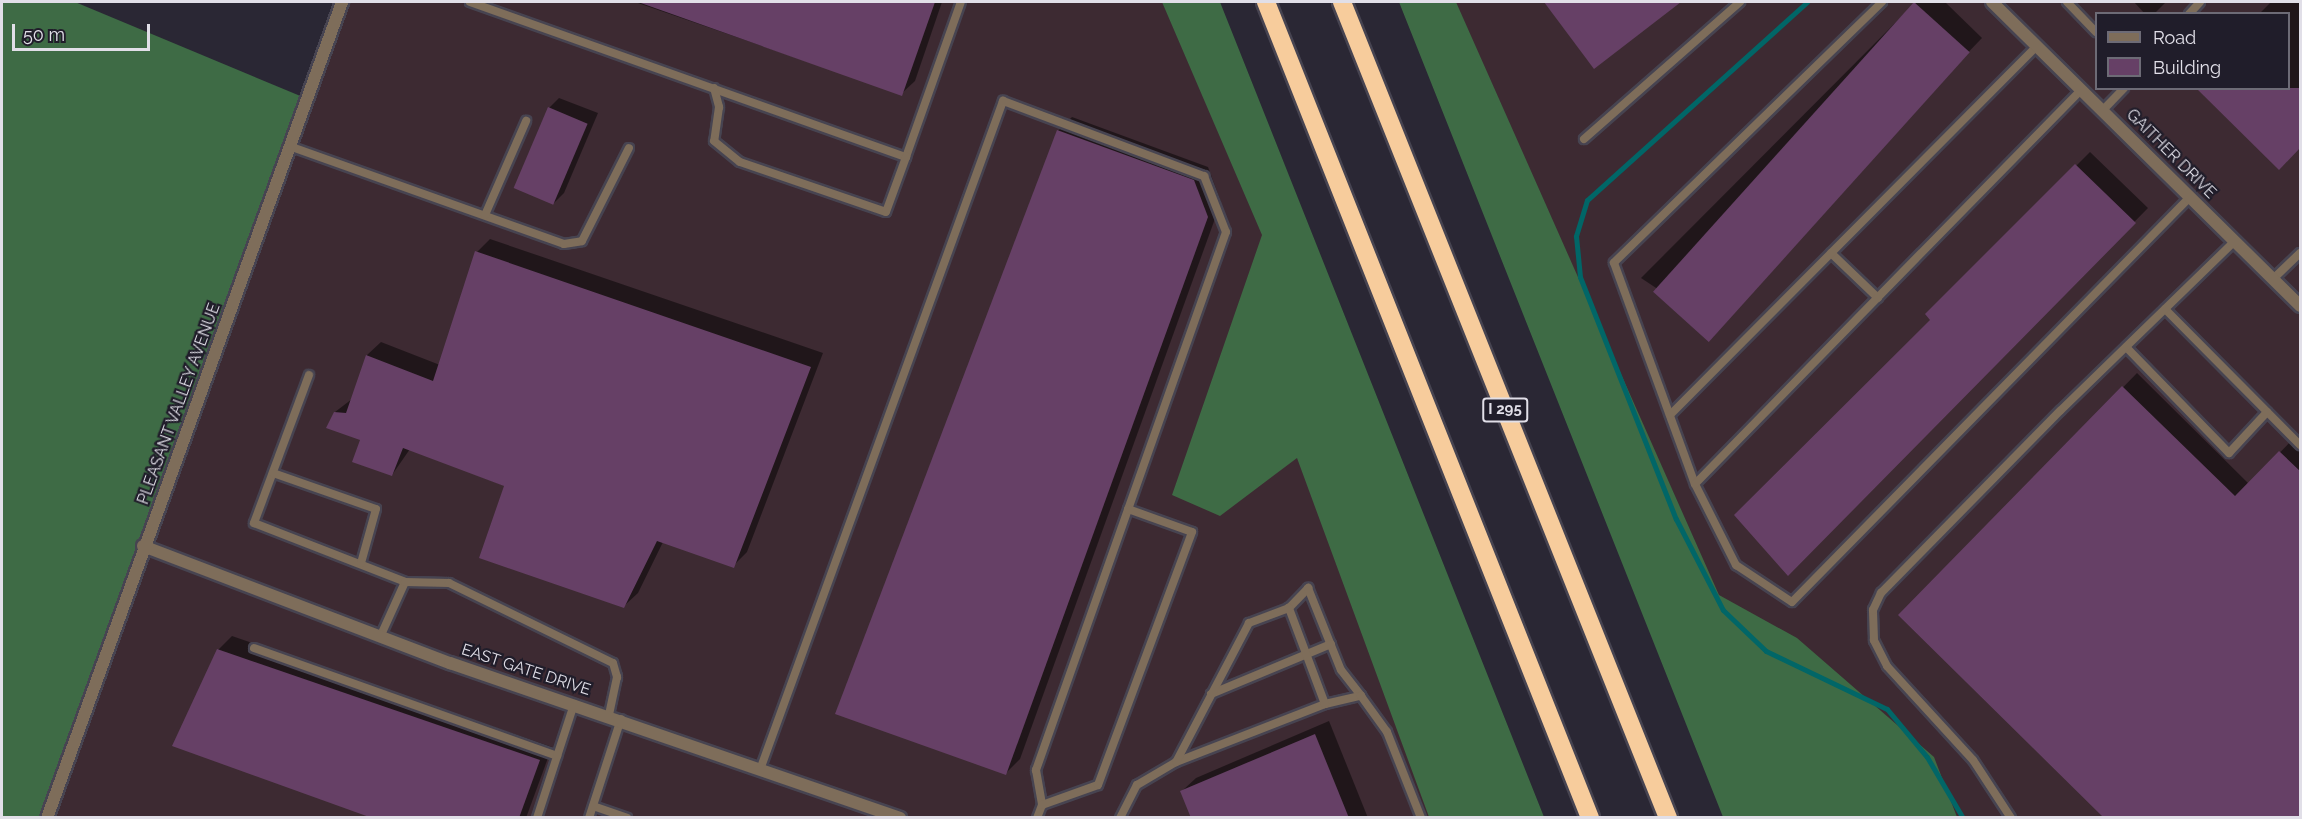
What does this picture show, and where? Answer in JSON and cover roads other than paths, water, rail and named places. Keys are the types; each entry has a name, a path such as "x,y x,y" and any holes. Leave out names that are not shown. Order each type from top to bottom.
{"highway":[{"path":"1266,2 1590,818"},
{"name":"I 295","path":"1342,2 1668,818"}],"street":[{"name":"PLEASANT VALLEY AVENUE","path":"46,818 342,2"},
{"name":"GAITHER DRIVE","path":"1992,2 2301,306"},
{"name":"EAST GATE DRIVE","path":"144,546 381,635 574,704 761,767 900,818"}],"lane":[{"path":"470,2 906,157"},
{"path":"714,88 719,108 714,141 740,162 886,212 961,2"},
{"path":"1584,139 1740,2"},
{"path":"1882,2 1614,263 1695,484 1736,565 1792,603 2190,197"},
{"path":"2067,2 2095,30"},
{"path":"1670,415 2037,46"},
{"path":"1695,484 2081,90"},
{"path":"2103,110 2122,90"},
{"path":"761,767 1003,101 1204,176 1226,232 1036,770 1042,805 1037,818"},
{"path":"485,215 526,121"},
{"path":"289,146 564,244 582,240 629,148"},
{"path":"2011,818 1973,760 1887,666 1874,640 1873,610 1881,593 2164,309 2235,241"},
{"path":"1831,253 1878,298"},
{"path":"2273,279 2301,253"},
{"path":"2164,309 2301,445"},
{"path":"2126,347 2229,453 2267,412"},
{"path":"309,375 254,523 405,582 449,583 614,663 617,677 609,715"},
{"path":"273,473 376,509 360,563"},
{"path":"1042,805 1098,785 1192,532 1128,509"},
{"path":"381,635 405,582"},
{"path":"1176,762 1249,623 1289,608 1308,588 1330,644 1361,696 1387,732 1421,818"},
{"path":"1289,608 1325,704"},
{"path":"1211,694 1330,644"},
{"path":"254,648 557,756"},
{"path":"1120,818 1137,785 1176,762 1325,704 1361,696"},
{"path":"537,818 574,704"},
{"path":"589,818 621,719"},
{"path":"592,806 627,818"}],"waterway":[{"path":"1807,2 1587,200 1576,236 1580,277 1676,519 1723,610 1766,651 1887,709 1927,757 1963,818"}]}
